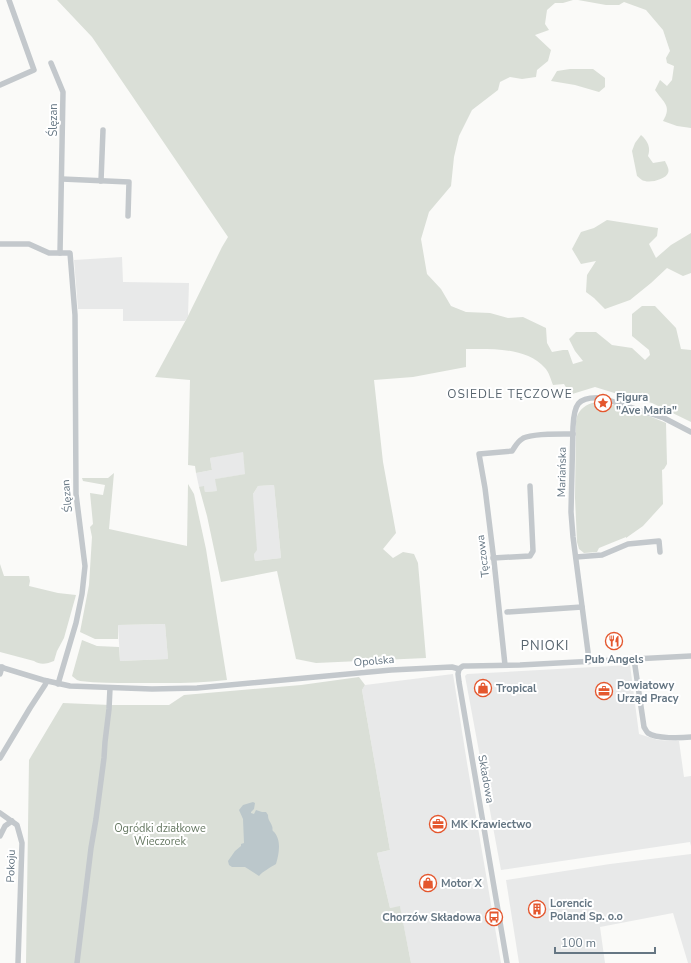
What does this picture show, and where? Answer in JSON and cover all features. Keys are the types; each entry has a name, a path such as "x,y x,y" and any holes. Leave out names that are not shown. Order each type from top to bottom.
{"street":[{"path":"0,85 34,70 9,0"},
{"name":"Ślęzan","path":"51,63 63,92 60,253 70,253 75,315 76,494 85,566 82,594 76,623 58,684"},
{"path":"101,181 103,130"},
{"path":"62,179 130,182 128,216"},
{"path":"0,244 30,244 49,253 60,253"},
{"name":"Mariańska","path":"588,662 571,512 572,434 575,408 578,403 585,399 593,397 602,398 658,416 691,432"},
{"name":"Tęczowa","path":"504,665 485,488 479,454 512,451 517,443 525,436 572,434"},
{"path":"493,558 530,556 534,551 530,486"},
{"path":"576,557 602,555 628,544 659,541 660,552"},
{"path":"507,612 582,607"},
{"name":"Opolska","path":"58,684 110,688 197,688 391,670 452,667 459,669 463,666 520,665 691,656"},
{"path":"634,659 646,732 660,737 691,737"},
{"path":"0,674 1,667 58,684"},
{"name":"Składowa","path":"459,669 459,682 507,963"},
{"path":"0,758 46,681"},
{"path":"77,963 90,855 104,758 110,688"},
{"name":"Pokoju","path":"0,813 17,825 22,843 18,963"},
{"name":"Pokoju","path":"0,836 5,826 12,821"}],"shaded area":[{"path":"122,257 123,282 189,283 188,316 185,321 123,321 123,309 78,309 74,260"},
{"path":"243,451 246,474 216,479 217,491 205,492 204,487 199,487 196,473 212,470 210,458"},
{"path":"274,485 281,558 255,561 253,494 258,486"},
{"path":"165,624 168,659 120,661 118,625"},
{"path":"630,665 639,734 658,740 679,741 684,777 691,776 691,846 690,842 501,870 465,676 467,674"},
{"path":"453,674 501,963 411,963 400,907 390,908 377,853 390,850 362,690 365,685"},
{"path":"253,802 255,803 254,809 251,813 254,814 256,810 266,812 279,842 279,851 276,864 264,871 259,876 245,867 232,867 229,865 228,861 235,851 241,846 241,844 244,843 243,819 239,810 243,805"},
{"path":"691,854 691,963 688,963 673,913 600,927 605,963 519,963 506,880 610,864"}],"green space":[{"path":"57,0 573,0 563,3 555,3 547,10 545,24 549,30 535,35 551,50 548,61 537,70 536,77 522,79 510,77 500,82 498,90 472,110 459,136 454,157 451,186 429,212 421,239 427,274 441,289 451,306 466,312 490,313 508,318 523,317 546,328 547,343 552,352 568,350 573,364 583,361 575,351 569,339 576,332 596,332 612,345 632,348 645,360 650,355 649,350 632,336 632,314 642,306 655,306 676,328 681,349 691,350 691,422 652,403 595,387 569,395 564,384 553,385 549,374 537,361 519,353 497,349 466,349 466,367 413,377 374,380 383,462 396,533 383,549 393,558 403,552 414,554 418,563 426,658 316,663 296,659 277,571 221,582 207,516 199,487 204,486 205,492 217,491 215,479 245,474 243,452 210,458 212,470 196,473 195,466 188,465 190,380 155,377 228,237 92,37","holes":["274,485 281,558 255,561 254,554 257,550 253,494 258,486"]},
{"path":"578,0 691,0 691,128 677,126 663,121 666,116 667,108 655,90 660,80 667,86 672,80 674,66 667,63 666,58 670,51 663,30 646,10 624,2 619,5 606,5"},
{"path":"570,69 593,69 605,78 605,87 599,92 575,85 551,81 557,71"},
{"path":"641,135 648,145 648,156 653,163 665,161 667,165 669,170 668,173 661,179 648,181 637,176 632,151 635,143"},
{"path":"607,220 658,228 657,236 649,244 656,258 671,245 691,233 691,273 683,276 667,268 630,300 605,309 586,292 587,275 596,261 581,264 572,249 581,232 594,228"},
{"path":"592,403 620,406 666,423 667,464 662,470 663,504 643,526 626,538 599,548 597,552 584,553 579,549 577,542 575,498 576,421 581,410"},
{"path":"114,473 109,529 187,546 188,484 194,494 206,549 227,680 180,683 106,683 80,681 72,676 82,640 97,646 119,647 120,661 168,659 165,624 118,625 118,639 95,639 80,632 89,585 92,537 90,527 93,524 90,493 103,495 105,485 83,481 82,478 108,478"},
{"path":"0,564 4,576 29,576 29,586 58,593 76,595 64,638 57,651 54,661 41,664 0,652"},
{"name":"Ogródki działkowe Wieczorek","path":"359,677 365,685 362,690 390,850 377,853 390,908 400,906 411,963 26,963 29,760 63,703 169,705 184,695 301,685"}],"place":[{"name":"Figura \"Ave Maria\"","path":"603,403"},
{"name":"Pub Angels","path":"614,641"},
{"name":"Tropical","path":"483,688"},
{"name":"Powiatowy Urząd Pracy","path":"604,691"},
{"name":"MK Krawiectwo","path":"438,824"},
{"name":"Motor X","path":"428,883"},
{"name":"Lorencic Poland Sp. o.o","path":"537,909"},
{"name":"Chorzów Składowa","path":"494,917"}],"district":[{"name":"OSIEDLE TĘCZOWE","path":"510,394"},
{"name":"PNIOKI","path":"545,646"}]}
